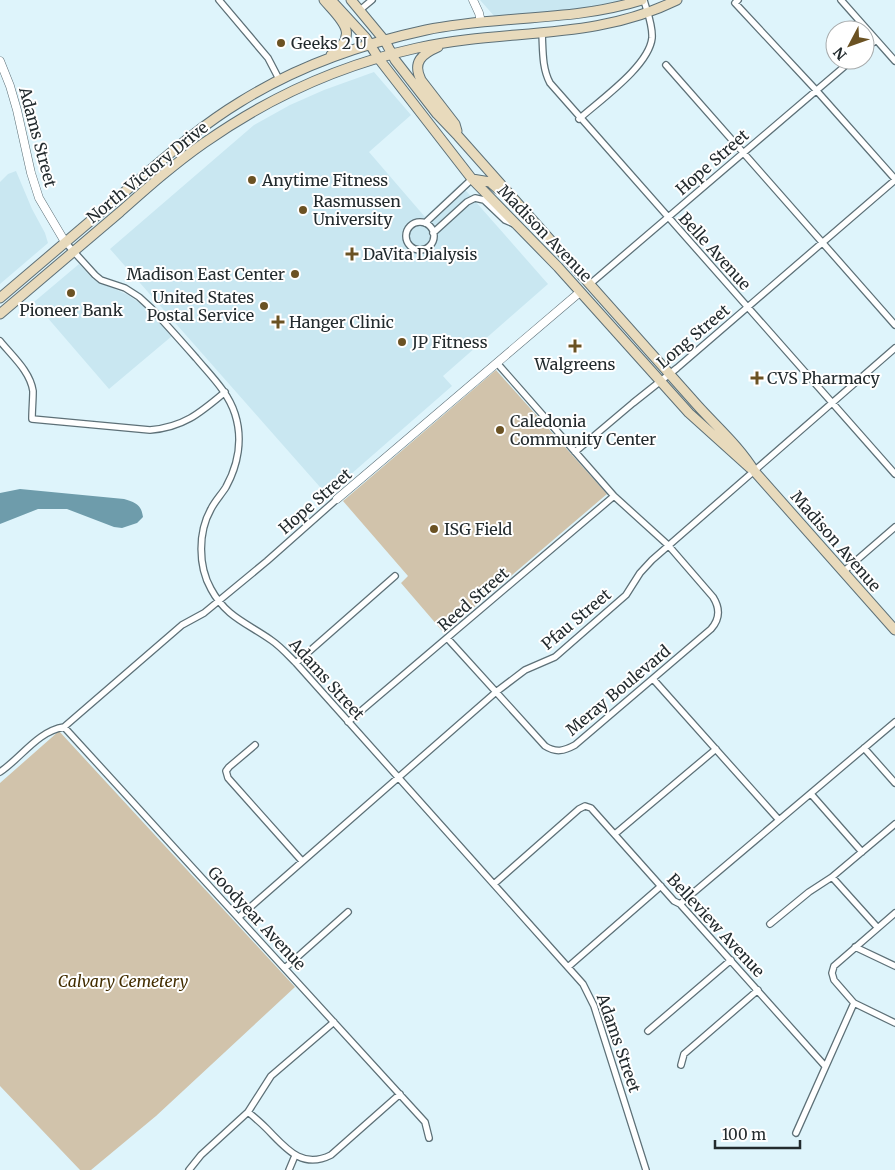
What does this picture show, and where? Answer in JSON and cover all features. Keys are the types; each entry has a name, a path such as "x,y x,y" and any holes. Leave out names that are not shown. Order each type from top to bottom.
{"main road":[{"path":"309,67 340,49 346,38 347,30 345,24 324,0"},
{"name":"Madison Avenue","path":"331,0 371,45 379,59 472,179 537,245 703,426 755,472 895,630"},
{"name":"Madison Avenue","path":"351,0 385,41 392,55 436,114 458,136 716,425 730,438 755,472"},
{"name":"North Victory Drive","path":"0,298 184,141 206,124 253,94 280,80 309,67 371,45 427,30 482,22 588,13 643,0"},
{"name":"North Victory Drive","path":"0,314 184,158 211,138 254,111 303,85 417,48 499,36 603,26 647,13 677,0"},
{"path":"447,43 423,56 418,63 417,70 421,80 455,124 458,136"},
{"path":"211,138 210,134 214,124 253,94"},
{"path":"472,179 485,180 494,185 553,244"},
{"path":"537,245 554,256 578,280 590,284"}],"street":[{"path":"219,0 262,50 280,80"},
{"path":"360,10 372,0"},
{"path":"473,0 482,22"},
{"path":"580,118 642,62 648,51 652,31 643,0"},
{"path":"738,0 735,3 816,90 895,180"},
{"path":"840,0 895,61"},
{"name":"Belle Avenue","path":"542,33 543,65 550,83 667,218 895,474"},
{"name":"Adams Street","path":"0,61 17,110 30,173 39,198 65,242 101,280 125,288 139,297 150,308 225,392 236,415 240,438 238,454 226,487 211,509 205,522 201,551 203,570 210,588 218,601 230,614 269,639 296,663 582,984 594,1006 646,1170"},
{"path":"666,65 895,325"},
{"name":"Hope Street","path":"590,284 840,70"},
{"path":"425,223 433,233 432,244 426,249 417,250 410,246 406,238 408,229 414,224 425,223 472,179"},
{"name":"Long Street","path":"575,452 748,308 895,180"},
{"path":"433,233 466,202 475,198 484,200 505,220 516,225"},
{"name":"Hope Street","path":"64,727 182,625 204,613 267,561 580,292"},
{"path":"0,341 25,370 30,381 33,391 32,419 143,429 166,428 182,423 198,414 225,392"},
{"name":"Pfau Street","path":"239,916 496,692 525,670 554,657 626,595 640,573 668,545 755,472 895,348"},
{"name":"Meray Boulevard","path":"448,639 545,746 553,751 568,749 575,745 711,629 716,623 719,614 718,605 713,597 668,545 614,496 497,363"},
{"name":"Reed Street","path":"348,722 614,496"},
{"path":"843,572 895,527"},
{"path":"296,663 395,576"},
{"path":"653,679 780,820"},
{"path":"680,904 895,722"},
{"path":"0,772 42,736 55,728 64,727"},
{"name":"Goodyear Avenue","path":"64,727 239,916 425,1122 429,1138"},
{"path":"255,744 229,766 226,772 228,778 302,861"},
{"path":"864,748 895,783"},
{"path":"615,834 716,749"},
{"path":"811,794 862,852"},
{"name":"Belleview Avenue","path":"494,884 579,809 585,806 591,808 674,901 680,904 731,960 825,1066"},
{"path":"770,924 809,892 832,877 895,824"},
{"path":"832,877 877,927"},
{"path":"568,967 661,886"},
{"path":"285,968 348,912"},
{"path":"895,913 834,966 832,973 834,980 854,1003 895,1023"},
{"path":"855,947 895,966"},
{"path":"648,1031 731,960"},
{"path":"681,1065 684,1054 758,990"},
{"path":"796,1133 854,1003"},
{"path":"189,1170 202,1154 248,1112 271,1076 334,1022"},
{"path":"248,1112 294,1158 304,1162 319,1163 400,1094"},
{"path":"288,1170 294,1158"},
{"path":"308,1170 310,1163"}],"shaded area":[{"path":"480,0 626,0 583,8 495,17"},
{"path":"374,72 411,115 369,152 425,217 460,184 548,284 443,376 452,386 327,495 110,249 254,125 290,105 324,90"},
{"path":"16,171 48,243 0,284 0,182 8,174"},
{"path":"79,264 93,279 128,295 145,307 172,336 109,389 34,302"},
{"path":"20,489 124,499 137,505 141,509 143,517 137,523 122,528 114,527 67,509 38,509 0,524 0,493"}],"green space":[{"name":"ISG Field","path":"496,370 607,494 444,633 401,583 408,576 343,501"},
{"name":"Calvary Cemetery","path":"59,731 295,987 156,1116 91,1170 80,1170 0,1086 0,783"}],"place":[{"name":"Geeks 2 U","path":"281,43"},
{"name":"Anytime Fitness","path":"252,180"},
{"name":"Rasmussen University","path":"303,210"},
{"name":"DaVita Dialysis","path":"352,254"},
{"name":"Madison East Center","path":"295,274"},
{"name":"Pioneer Bank","path":"71,293"},
{"name":"United States Postal Service","path":"264,306"},
{"name":"Hanger Clinic","path":"278,322"},
{"name":"JP Fitness","path":"402,342"},
{"name":"Walgreens","path":"575,346"},
{"name":"CVS Pharmacy","path":"757,378"},
{"name":"Caledonia Community Center","path":"500,430"},
{"name":"ISG Field","path":"434,529"}]}
